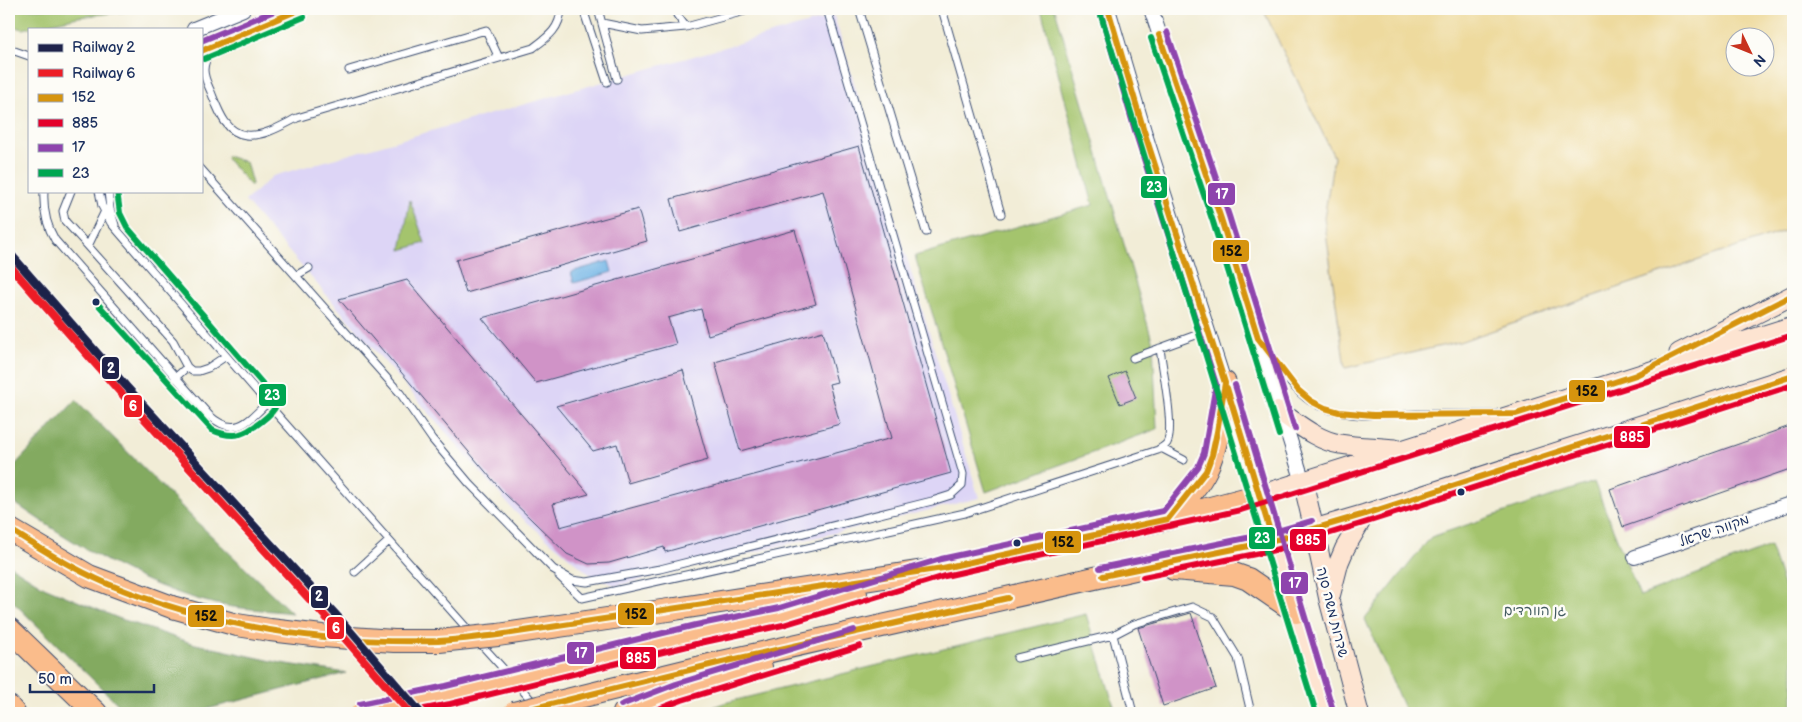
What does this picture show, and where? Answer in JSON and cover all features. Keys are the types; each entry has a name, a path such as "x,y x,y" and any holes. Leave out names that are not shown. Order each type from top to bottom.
{"highway":[{"path":"1168,519 1206,471 1212,455 1225,384"},
{"path":"9,529 89,576 172,607 237,625 322,636 394,641 440,641 498,635 943,568 1168,519 1260,495"},
{"path":"518,708 728,669 929,616 1148,566 1273,541"},
{"path":"1148,566 1234,574 1248,579 1296,612"},
{"path":"362,713 448,695 698,634 781,616 943,568"},
{"path":"9,630 96,713"},
{"path":"624,713 679,692 728,669"},
{"path":"9,708 14,713"}],"main road":[{"path":"1636,375 1793,295"},
{"path":"1325,713 1260,495 1793,326"},
{"path":"1273,541 1365,514 1793,376"},
{"path":"1280,411 1304,428 1328,441 1340,444 1406,449"},
{"name":"שדרות משה סנה","path":"1302,482 1329,600 1360,713"},
{"path":"1329,600 1339,562 1365,514"}],"street":[{"path":"196,28 243,9"},
{"path":"202,50 302,9"},
{"path":"1108,9 1207,331 1260,495"},
{"path":"1151,9 1221,219 1302,482"},
{"name":"מקווה ישראל","path":"1635,557 1793,503"}],"lane":[{"path":"217,43 206,58 205,77 219,113 226,124 234,131 245,135 269,132 297,118 533,48 547,38 557,27 560,9"},
{"path":"584,9 607,82"},
{"path":"598,9 617,79"},
{"path":"675,9 686,27"},
{"path":"602,23 642,31 686,27 752,9"},
{"path":"553,569 572,580 587,582 660,569 932,501 951,495 962,485 963,474 961,466 827,9"},
{"path":"859,9 926,232"},
{"path":"942,9 1001,214"},
{"path":"349,70 486,30 499,58"},
{"path":"9,49 28,56"},
{"path":"202,170 400,393 432,438 469,483 582,598 964,513 1161,448 1167,443 1169,421 1160,348"},
{"path":"44,192 45,215 48,227 55,240 175,378 217,423 234,428 243,424 267,404"},
{"path":"71,192 63,211 65,221 173,341 187,367 192,371 199,371 208,368 226,356"},
{"path":"99,192 104,213 119,232 267,404 389,541 518,708 542,712"},
{"path":"108,192 112,215 119,232"},
{"path":"88,246 104,213"},
{"path":"297,275 308,268"},
{"path":"1133,358 1207,331"},
{"path":"1258,338 1298,390 1310,401 1339,412 1373,415 1516,414"},
{"path":"175,378 187,367"},
{"path":"1161,448 1184,460"},
{"path":"355,572 389,541"},
{"path":"1017,658 1113,636 1134,624 1192,607 1213,617 1238,658 1251,713"},
{"path":"1113,636 1133,713"}],"shaded area":[{"path":"834,16 979,498 616,586 588,573 515,512 245,201 273,176"}],"green space":[{"path":"9,9 149,9 78,17 23,29 9,25"},
{"path":"1041,9 1055,9 1153,343 1157,429 986,492 915,256 1093,205"},
{"path":"227,156 246,162 251,186 226,158"},
{"path":"410,200 425,243 401,250"},
{"path":"76,400 198,523 292,613 221,605 158,585 132,574 81,546 9,499 9,459 15,465"},
{"name":"גן הוורדים","path":"1594,482 1640,596 1770,546 1793,614 1793,713 1406,713 1365,619 1431,537"},
{"path":"9,565 44,587 118,618 191,643 281,663 346,673 192,713 127,713 9,598"},
{"path":"1086,614 1116,713 696,713 724,703"}],"sand":[{"path":"1263,9 1793,9 1793,228 1459,342 1345,368 1324,218 1334,157"}],"water":[{"path":"609,261 612,272 574,283 571,272"}],"building":[{"path":"859,146 951,473 665,552 664,547 609,563 589,564 567,554 502,491 339,299 407,280 589,494 553,504 560,527 892,438 823,191 680,232 671,199"},
{"path":"638,209 647,241 466,293 456,260"},
{"path":"795,230 816,304 708,335 701,309 668,318 676,344 536,383 482,318"},
{"path":"823,331 837,382 829,384 840,424 740,451 715,362"},
{"path":"683,370 708,460 628,483 617,444 593,451 556,406"},
{"path":"1125,371 1136,398 1120,404 1109,378"},
{"path":"1793,425 1793,468 1623,527 1610,489"},
{"path":"1191,613 1216,688 1163,706 1138,628"}],"rail line":[{"name":"2","path":"9,252 126,386 340,619 421,713"},
{"name":"6","path":"9,265 120,392 333,625 410,713"}],"transit line":[{"name":"17","path":"202,41 279,9"},
{"name":"152","path":"202,51 301,9"},
{"name":"152","path":"9,529 82,572 108,584 147,599 229,622 312,636 396,641 438,641 498,635 943,568 1168,519 1206,471 1217,432 1225,383 1144,131 1108,9"},
{"name":"17","path":"360,704 446,686 696,625 779,608 941,559 1163,511 1198,467 1204,453 1216,384 1136,134 1100,11"},
{"name":"23","path":"1100,12 1316,713"},
{"name":"23","path":"204,59 304,17"},
{"name":"17","path":"1167,32 1229,216 1295,429"},
{"name":"152","path":"1159,35 1221,219 1258,338 1298,390 1311,401 1325,408 1339,412 1373,415 1516,414 1636,375 1793,295"},
{"name":"23","path":"1151,38 1213,222 1279,435"},
{"name":"23","path":"96,302 212,430 226,435 240,434 261,422 274,409 276,405 274,397 127,227 120,213 117,192"},
{"name":"885","path":"404,713 450,704 700,643 783,625 945,576 1241,510 1793,335"},
{"name":"152","path":"1103,576 1273,541 1365,514 1793,376"},
{"name":"17","path":"1235,385 1333,710"},
{"name":"885","path":"1143,577 1275,550 1793,385"},
{"name":"152","path":"1227,388 1273,541"},
{"name":"17","path":"1100,568 1271,533 1312,521"},
{"name":"152","path":"514,713 722,662 1008,598"},
{"name":"17","path":"621,705 676,684 854,630"},
{"name":"885","path":"648,713 682,700 860,646"}]}
